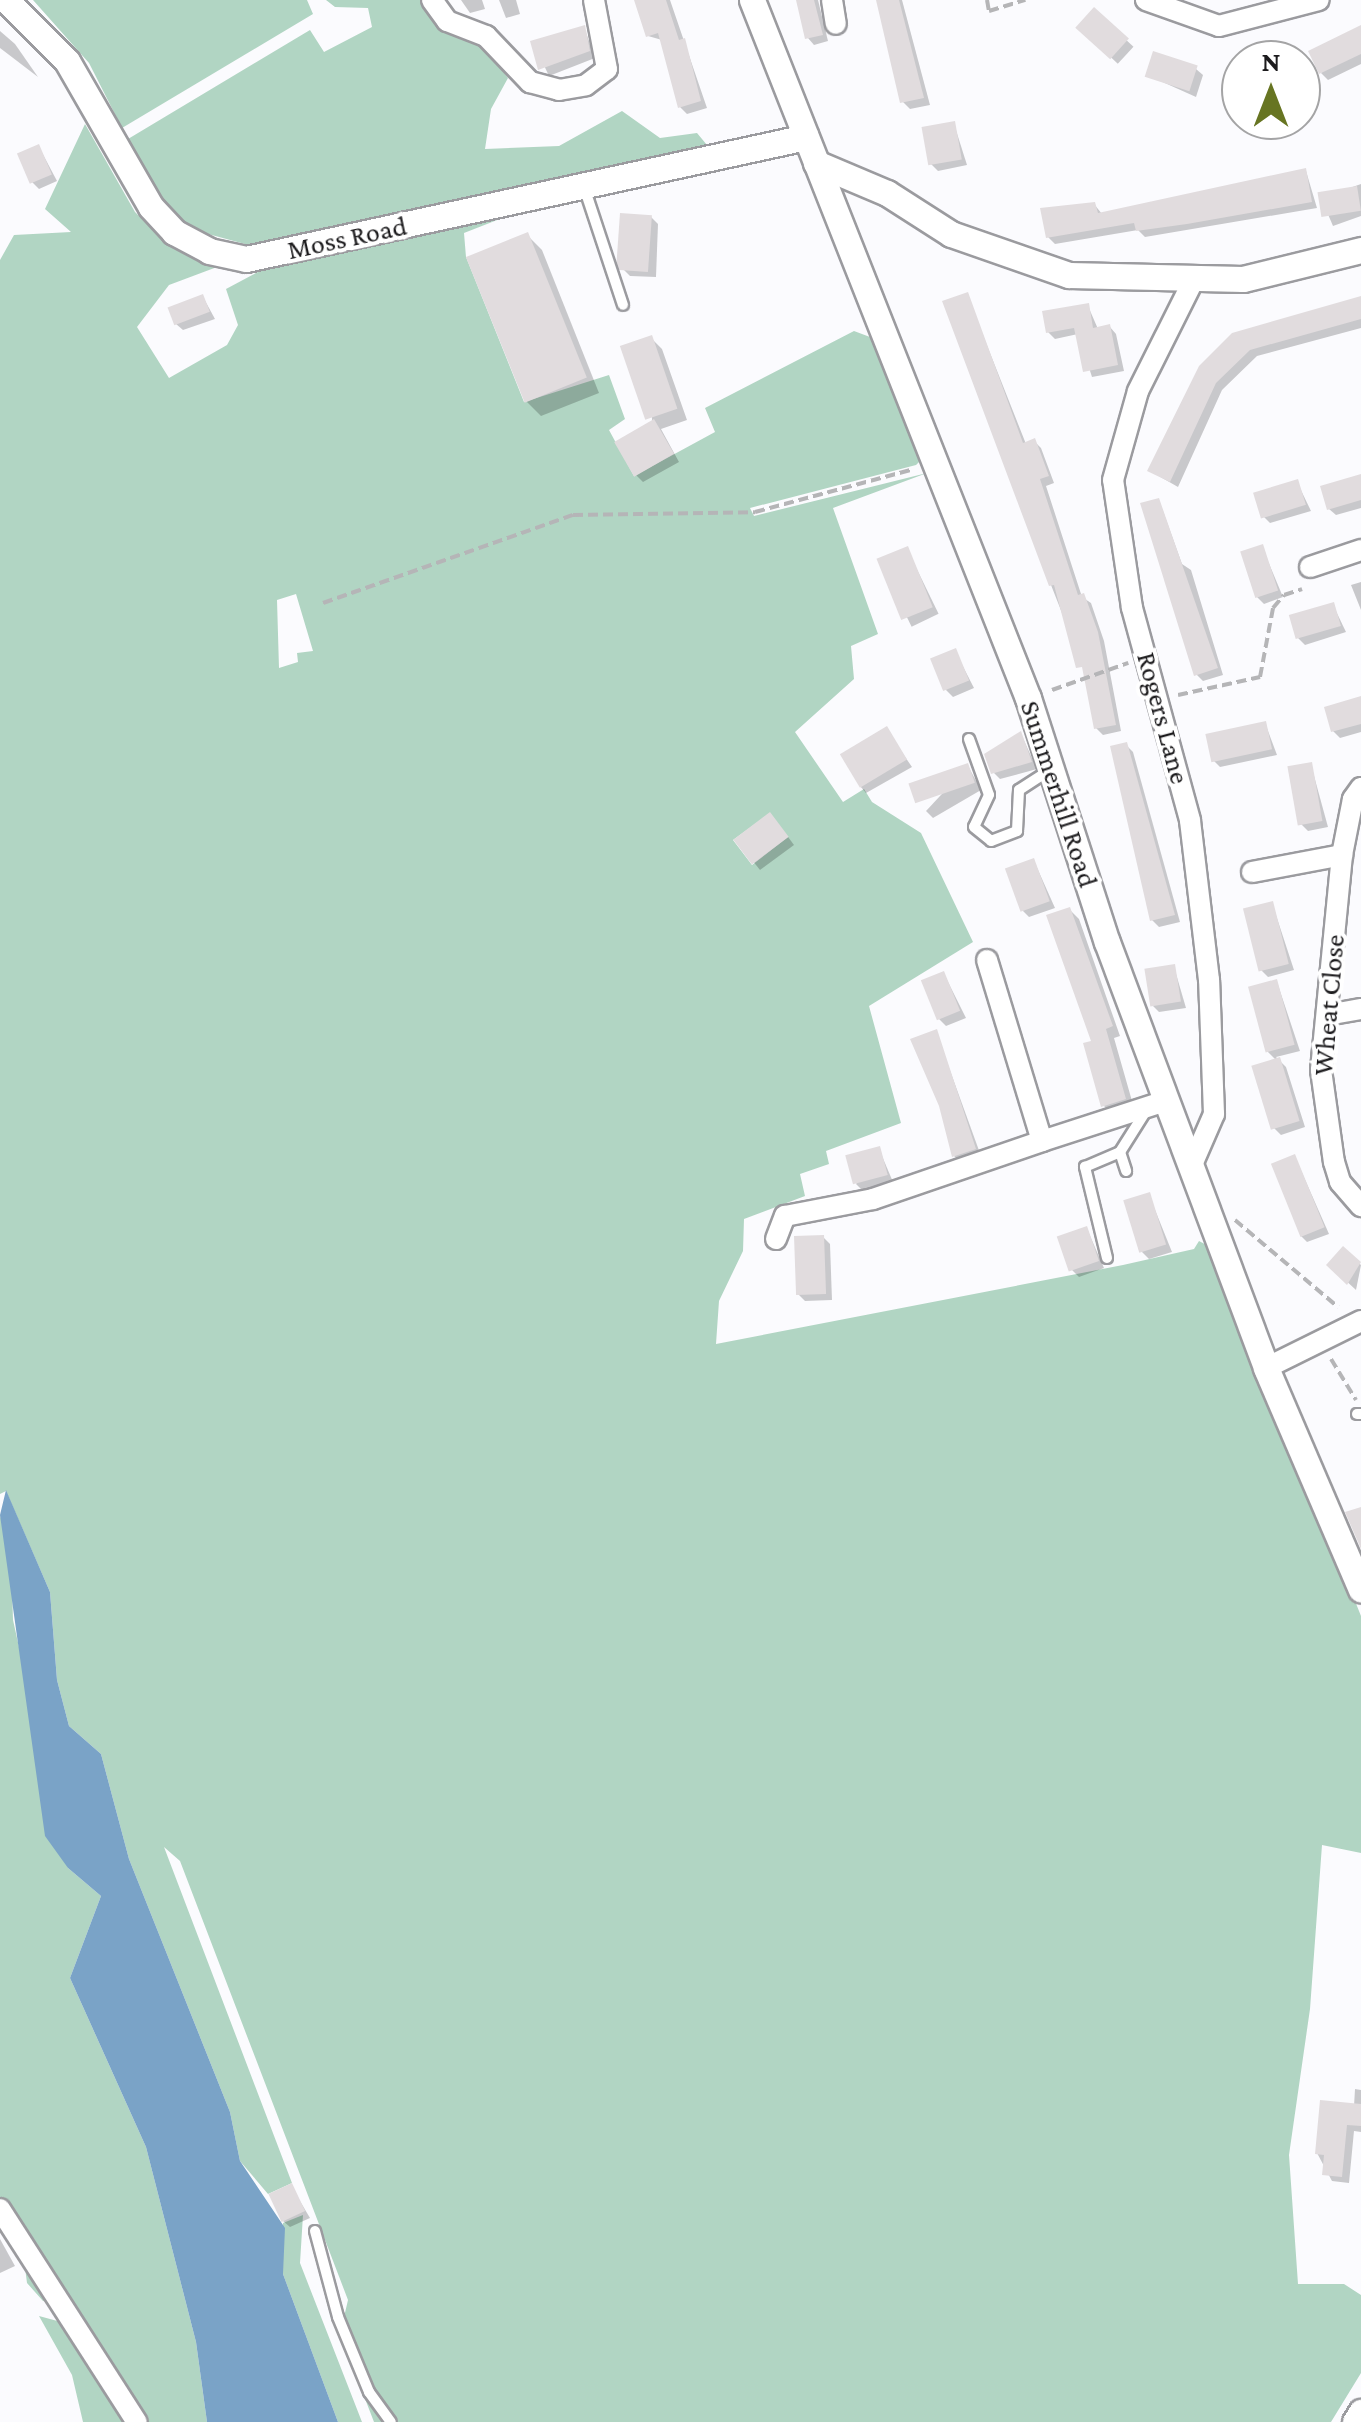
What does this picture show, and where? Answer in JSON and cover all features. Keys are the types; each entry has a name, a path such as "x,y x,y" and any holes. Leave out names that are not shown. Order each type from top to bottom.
{"street":[{"name":"Moss Road","path":"6,0 67,61 151,207 174,232 209,251 246,259 806,137"},
{"path":"432,0 447,20 486,36 530,82 573,90 607,69 594,0"},
{"name":"Summerhill Road","path":"752,0 1028,698 1157,1103 1191,1168 1266,1368 1361,1590"},
{"path":"832,0 836,24"},
{"path":"1146,0 1219,26 1319,0"},
{"path":"816,163 888,194 951,234 1069,275 1193,281 1295,270 1361,250"},
{"name":"Rogers Lane","path":"1191,1168 1214,1114 1209,980 1190,820 1119,549 1113,480 1138,391 1193,281"},
{"path":"1310,567 1361,550"},
{"name":"Wheat Close","path":"1361,788 1353,798 1342,855 1321,1070 1326,1128 1340,1182 1361,1206"},
{"path":"1252,872 1342,855"},
{"path":"987,960 1042,1141"},
{"path":"1327,1016 1361,1009"},
{"path":"776,1240 785,1216 873,1199 1157,1103"},
{"path":"1266,1368 1361,1321"},
{"path":"0,2209 137,2422"},
{"path":"1356,2422 1361,2412"}],"lane":[{"path":"584,186 623,305"},
{"path":"969,739 989,795 974,827 991,841 1017,831 1019,790 1051,770"},
{"path":"1108,1258 1085,1167 1120,1152 1157,1103"},
{"path":"1120,1152 1126,1171"},
{"path":"315,2231 338,2317 370,2392 390,2422"}],"path":[{"path":"987,0 989,10 1025,0"},
{"path":"322,602 573,516 756,512 934,460"},
{"path":"1160,699 1260,677 1274,608 1284,595 1314,585 1310,567"},
{"path":"1028,698 1147,656"},
{"path":"1204,1204 1243,1224 1327,1300 1361,1321"},
{"path":"1324,1341 1337,1374 1356,1391 1359,1414"}],"green space":[{"path":"33,0 307,0 313,14 122,128 89,63"},
{"path":"326,0 426,0 479,40 508,78 491,109 485,149 559,146 622,111 660,138 697,133 712,151 260,248 197,231 171,212 145,180 128,139 310,30 324,52 372,27 368,8 335,7"},
{"path":"85,124 135,212 167,244 225,264 169,285 137,327 169,378 227,345 238,325 226,289 271,265 523,210 464,233 466,257 524,402 609,375 625,419 609,430 634,476 715,432 705,408 854,331 878,340 925,456 916,465 750,508 754,516 927,473 833,508 878,634 851,646 854,679 795,732 843,802 864,789 872,802 921,833 973,942 869,1006 901,1123 826,1151 829,1164 800,1174 805,1196 744,1219 743,1251 719,1301 716,1344 1123,1265 1194,1249 1199,1241 1214,1249 1361,1616 1361,1853 1322,1845 1310,2009 1289,2155 1298,2284 1344,2284 1361,2295 1361,2373 1331,2422 374,2422 340,2334 348,2300 180,1861 164,1847 292,2183 268,2194 240,2161 230,2112 129,1859 101,1754 69,1726 57,1680 50,1592 6,1491 0,1494 0,260 14,235 71,232 45,209","holes":["296,594 313,651 297,653 298,662 279,668 277,600","770,813 788,837 752,865 733,840"]},
{"path":"0,1515 11,1555 13,1620 68,1868 101,1896 70,1978 146,2147 196,2342 207,2422 83,2422 72,2375 39,2316 61,2322 70,2307 43,2301 27,2283 19,2221 0,2220"},
{"path":"303,2215 300,2263 362,2422 338,2422 283,2274 283,2223"}],"water":[{"path":"6,1490 50,1592 57,1680 69,1726 101,1754 129,1859 230,2112 240,2161 285,2228 283,2274 338,2422 207,2422 196,2342 146,2147 70,1978 101,1896 68,1868 45,1836 0,1515"}],"building":[{"path":"634,0 666,0 679,40 685,38 701,101 678,108 658,33 646,37"},
{"path":"796,0 814,0 823,35 805,39"},
{"path":"876,0 899,0 924,98 900,103"},
{"path":"1094,7 1129,38 1110,59 1075,28"},
{"path":"585,25 590,51 538,70 530,41"},
{"path":"1361,25 1361,54 1321,73 1321,45"},
{"path":"1153,51 1198,66 1189,91 1145,77"},
{"path":"955,121 962,159 928,165 922,127"},
{"path":"39,144 52,174 30,184 17,153"},
{"path":"1306,168 1312,202 1136,231 1134,223 1046,238 1040,208 1095,202 1098,213"},
{"path":"1357,186 1361,211 1321,217 1317,192"},
{"path":"620,213 652,215 648,272 616,270"},
{"path":"528,232 587,378 525,403 466,257"},
{"path":"968,292 1023,443 1035,438 1049,476 1040,479 1078,595 1084,593 1098,632 1116,725 1094,729 1082,667 1076,668 1054,585 1049,586 942,301"},
{"path":"203,294 210,312 174,325 168,308"},
{"path":"1361,296 1361,319 1250,350 1216,383 1170,482 1147,471 1199,366 1232,333"},
{"path":"1089,303 1093,328 1110,324 1118,365 1083,372 1074,328 1046,333 1042,311"},
{"path":"652,335 677,409 645,420 620,346"},
{"path":"654,419 674,454 634,477 614,442"},
{"path":"1361,474 1361,500 1327,510 1320,486"},
{"path":"1298,479 1306,505 1261,519 1253,493"},
{"path":"1159,498 1218,668 1194,676 1140,503"},
{"path":"1263,544 1278,591 1255,598 1240,551"},
{"path":"908,546 933,607 901,620 876,559"},
{"path":"1334,602 1341,626 1296,639 1289,615"},
{"path":"956,648 969,680 943,691 930,658"},
{"path":"1361,696 1361,724 1331,732 1324,707"},
{"path":"1266,721 1272,749 1211,762 1205,734"},
{"path":"887,726 907,759 860,788 840,754"},
{"path":"1021,731 1032,762 991,774 984,754"},
{"path":"1127,742 1175,915 1150,921 1110,746"},
{"path":"1312,762 1322,821 1298,825 1287,766"},
{"path":"968,763 975,783 915,803 908,784"},
{"path":"770,812 789,837 752,864 733,840"},
{"path":"1034,858 1050,901 1021,912 1005,869"},
{"path":"1273,901 1289,964 1259,972 1243,908"},
{"path":"1070,907 1113,1026 1106,1029 1126,1099 1101,1107 1083,1043 1091,1041 1046,915"},
{"path":"1175,964 1181,1002 1150,1006 1144,969"},
{"path":"944,971 960,1011 937,1020 921,980"},
{"path":"1277,979 1295,1045 1266,1052 1248,987"},
{"path":"937,1029 976,1149 952,1157 939,1106 910,1039"},
{"path":"1280,1057 1300,1121 1271,1130 1251,1066"},
{"path":"880,1146 888,1175 853,1184 845,1155"},
{"path":"1295,1154 1325,1227 1300,1237 1271,1164"},
{"path":"1150,1192 1166,1245 1139,1253 1123,1200"},
{"path":"1087,1226 1099,1261 1069,1271 1057,1236"},
{"path":"824,1235 826,1294 796,1295 794,1236"},
{"path":"1343,1246 1361,1262 1347,1285 1326,1265"},
{"path":"1361,1507 1361,1549 1345,1512"},
{"path":"1320,2100 1361,2104 1361,2126 1347,2125 1342,2177 1322,2175 1324,2155 1315,2154"},
{"path":"292,2183 305,2211 282,2222 268,2194"}]}
